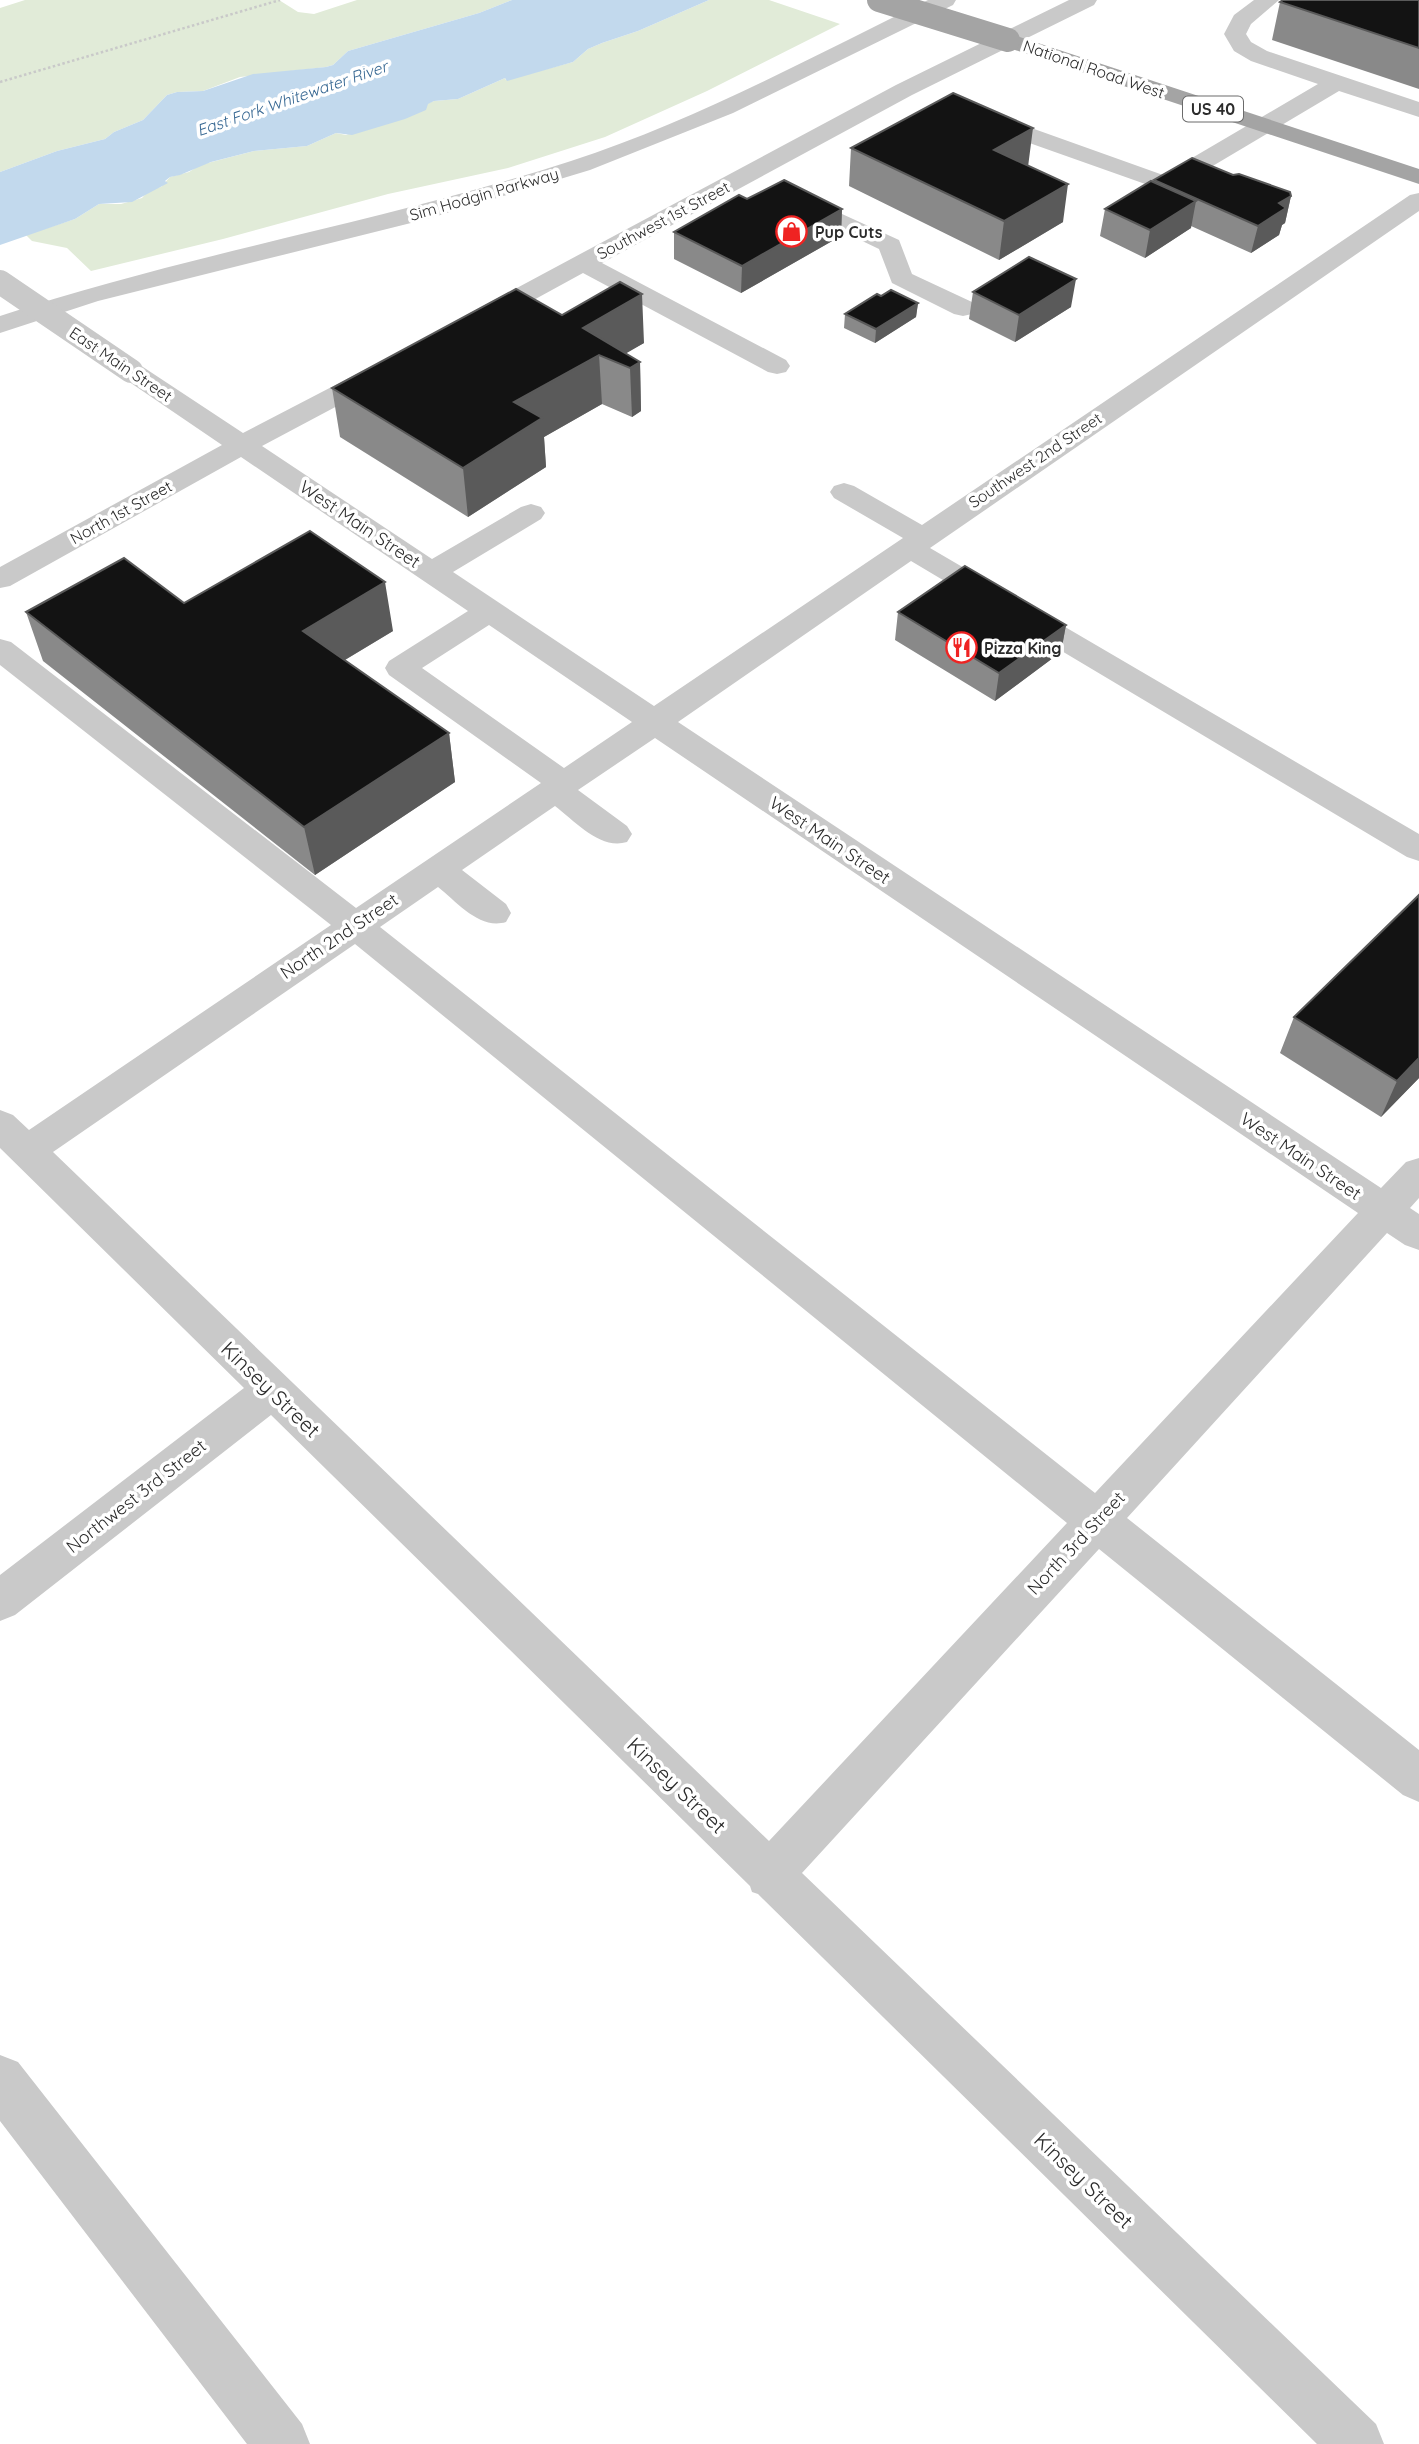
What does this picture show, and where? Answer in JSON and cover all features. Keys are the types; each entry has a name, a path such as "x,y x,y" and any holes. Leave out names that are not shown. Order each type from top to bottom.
{"main road":[{"name":"US 40","path":"879,0 1008,40"},
{"name":"National Road West","path":"1008,40 1419,177"}],"street":[{"name":"Sim Hodgin Parkway","path":"0,325 89,295 418,214 582,165 725,108 945,0"},
{"name":"Southwest 1st Street","path":"463,328 876,106 1086,0"},
{"path":"1268,0 1242,20 1235,34 1242,46 1259,56 1419,110"},
{"path":"967,113 1166,184 1337,82"},
{"path":"876,106 905,117"},
{"path":"745,176 890,245 901,278 963,308"},
{"name":"Southwest 2nd Street","path":"652,722 1419,200"},
{"path":"583,263 777,366"},
{"name":"East Main Street","path":"0,282 243,445"},
{"path":"243,445 403,360"},
{"name":"West Main Street","path":"243,445 652,722 1419,1234"},
{"name":"North 1st Street","path":"0,579 243,445"},
{"path":"844,492 915,542 1419,849"},
{"path":"432,572 531,513"},
{"path":"489,611 400,668 558,786 615,834"},
{"path":"0,649 355,925 1419,1779"},
{"name":"North 2nd Street","path":"13,1138 355,925 652,722"},
{"path":"437,869 494,913"},
{"name":"Kinsey Street","path":"13,1138 1356,2444"},
{"name":"North 3rd Street","path":"769,1875 1419,1173"},
{"name":"Northwest 3rd Street","path":"0,1601 272,1390"},
{"path":"0,2080 282,2444"}],"path":[{"path":"0,82 280,0"}],"green space":[{"path":"25,0 279,0 298,12 314,14 357,0 512,0 479,13 348,51 333,65 326,67 240,77 203,91 167,95 143,120 114,132 105,139 57,151 0,172 0,8"},
{"path":"709,0 769,0 840,24 707,91 605,137 508,168 388,194 223,239 91,271 67,248 32,241 26,235 75,219 99,204 121,204 142,198 150,189 161,187 170,177 189,172 200,165 254,151 307,146 336,133 346,135 434,101 458,99 505,78 506,80 573,62 588,49"}],"water":[{"name":"East Fork Whitewater River","path":"512,0 709,0 588,49 573,62 507,81 505,78 458,99 434,101 428,104 426,110 405,119 352,135 336,133 307,146 254,151 211,162 170,177 165,181 168,183 132,202 99,204 75,219 0,245 0,172 57,151 105,139 114,132 143,120 167,95 203,91 253,74 326,67 333,65 348,51 479,13"}],"building":[{"path":"1419,0 1419,48 1280,2"},
{"path":"953,93 1033,128 994,150 1068,184 1004,221 851,148"},
{"path":"1192,158 1233,175 1239,174 1290,192 1291,196 1279,203 1286,208 1258,226 1154,180"},
{"path":"784,180 842,209 742,266 674,232 739,195 747,199"},
{"path":"1151,181 1196,201 1150,230 1105,209"},
{"path":"1029,257 1076,279 1019,315 973,292"},
{"path":"620,282 642,294 583,328 640,362 630,368 599,355 514,402 542,418 463,468 332,388 516,289 562,315"},
{"path":"891,290 918,303 876,329 845,314 877,294 881,296"},
{"path":"310,531 385,582 303,631 449,733 304,827 26,612 124,558 184,603"},
{"path":"965,566 1066,625 999,673 898,612"},
{"path":"1419,895 1419,1058 1397,1081 1294,1017"}],"place":[{"name":"Pup Cuts","path":"792,232"},
{"name":"Pizza King","path":"961,648"}]}
